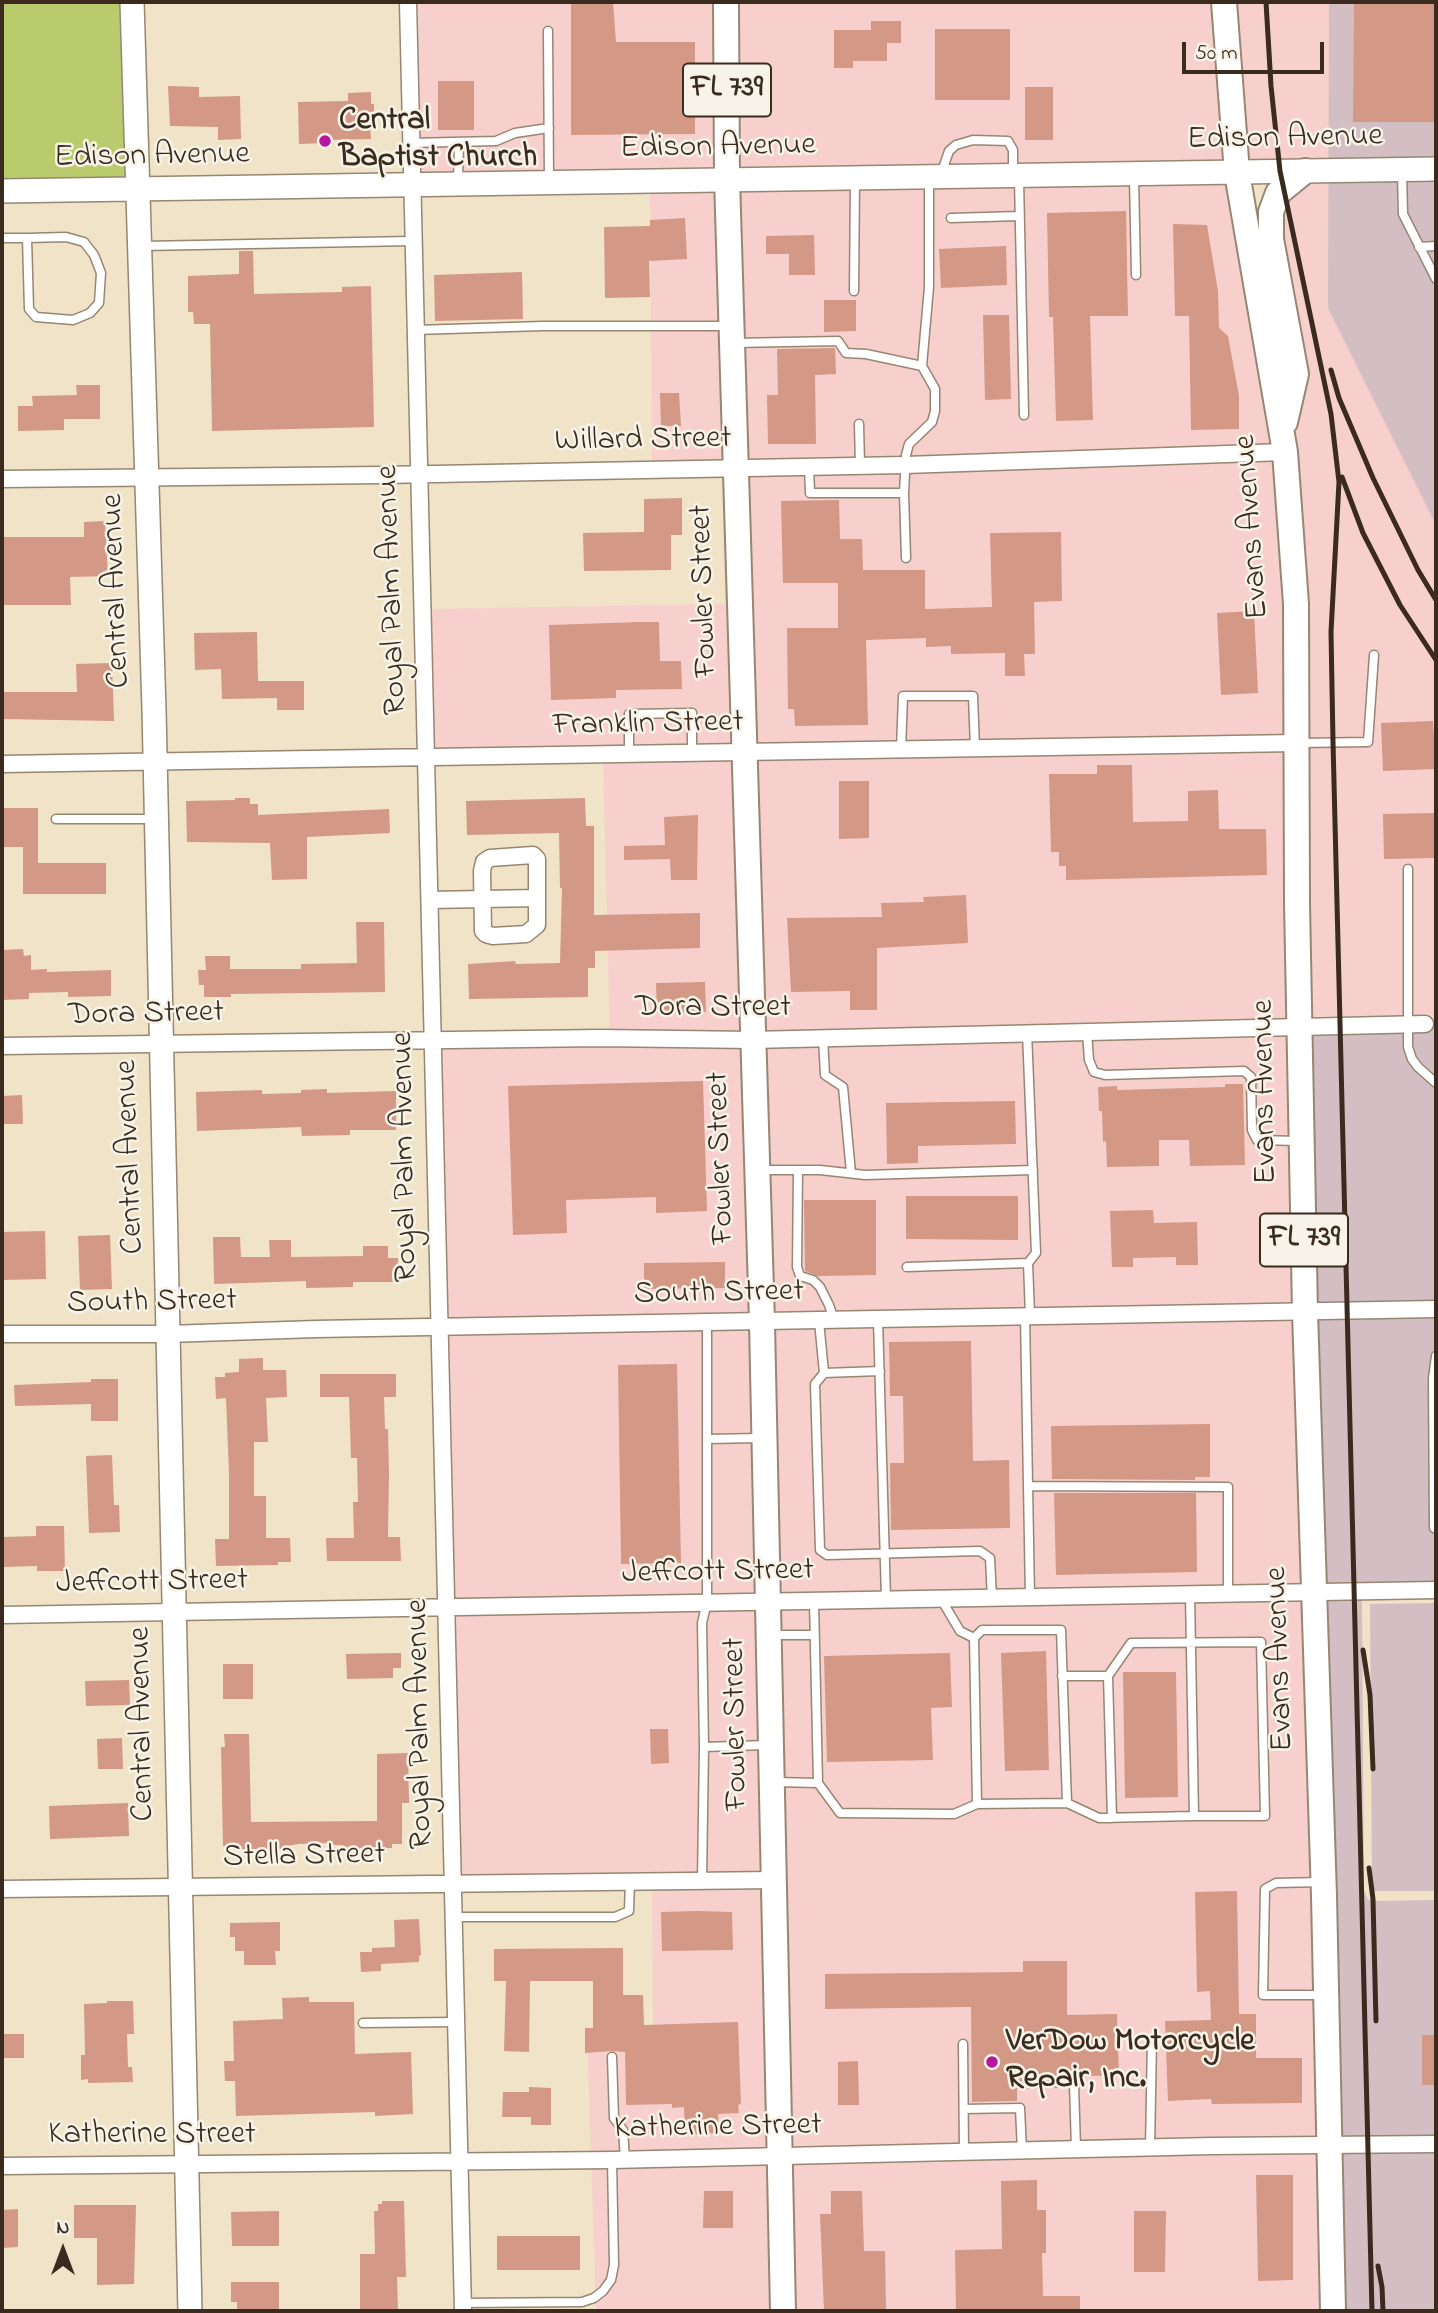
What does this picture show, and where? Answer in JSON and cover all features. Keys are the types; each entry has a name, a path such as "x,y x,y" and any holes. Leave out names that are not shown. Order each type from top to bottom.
{"main road":[{"name":"Fowler Street","path":"726,2 731,334 762,1323 783,2311"},
{"name":"Evans Avenue","path":"1224,2 1237,173 1284,444 1296,604 1299,1026 1305,1312 1333,2311"},
{"path":"1284,444 1296,374 1271,239 1271,212 1278,193 1305,171"}],"street":[{"name":"Central Avenue","path":"132,2 156,819 190,2311"},
{"name":"Royal Palm Avenue","path":"408,2 463,2307"},
{"name":"Edison Avenue","path":"2,191 1436,169"},
{"name":"Willard Street","path":"2,479 905,465 1284,444"},
{"name":"Franklin Street","path":"2,764 1296,743"},
{"path":"533,855 537,859 537,898 537,925 533,930 526,934 493,936 483,931 484,862 490,858 533,855"},
{"path":"430,900 537,898"},
{"name":"Dora Street","path":"2,1046 600,1038 752,1040 1417,1024"},
{"name":"South Street","path":"2,1334 168,1334 1436,1309"},
{"name":"Jeffcott Street","path":"2,1615 1436,1590"},
{"name":"Stella Street","path":"2,1889 774,1881"},
{"name":"Katherine Street","path":"2,2166 619,2160 1436,2144"}],"lane":[{"path":"548,31 550,184"},
{"path":"410,144 496,141 515,132 549,128"},
{"path":"906,558 904,493 909,444 932,422 935,411 935,389 922,366 935,177 949,151 956,145 973,140 1008,141 1013,150 1019,216 1024,415"},
{"path":"458,142 458,185"},
{"path":"1402,170 1403,214 1436,279"},
{"path":"1134,174 1136,275"},
{"path":"854,291 855,178"},
{"path":"951,218 1019,216"},
{"path":"2,238 66,237 84,242 94,255 101,273 99,303 90,313 73,320 36,317 29,309 27,238"},
{"path":"140,247 412,242"},
{"path":"1419,247 1436,246"},
{"path":"415,330 543,326 838,341 846,353 866,354 922,366"},
{"path":"859,424 860,466"},
{"path":"809,466 810,493 904,493"},
{"path":"1296,743 1368,742 1374,655"},
{"path":"901,749 903,696 974,696 975,748"},
{"path":"629,754 628,714 692,713 692,753"},
{"path":"56,820 156,819"},
{"path":"1408,869 1417,1024 1408,1047 1412,1059 1436,1083"},
{"path":"1027,1032 1036,1253 1027,1263 1030,1598"},
{"path":"1087,1032 1089,1060 1094,1072 1105,1075 1244,1072 1251,1077 1252,1130 1257,1140 1302,1141"},
{"path":"823,1038 825,1075 843,1087 851,1173"},
{"path":"756,1170 899,1174 1032,1170"},
{"path":"798,1170 797,1267 800,1276 813,1280 820,1287 830,1305 824,1373 815,1384 820,1550 827,1555 980,1551 990,1558 992,1598"},
{"path":"906,1266 1027,1263"},
{"path":"878,1319 886,1599"},
{"path":"702,1881 702,1622 707,1602 707,1323"},
{"path":"1436,1356 1433,1378 1436,1529"},
{"path":"824,1373 880,1371"},
{"path":"707,1439 764,1438"},
{"path":"1028,1486 1228,1487 1228,1594"},
{"path":"1190,1595 1194,1816"},
{"path":"941,1599 960,1631 974,1639"},
{"path":"814,1600 818,1783 840,1813 954,1814 977,1804 1067,1803 1099,1818 1112,1818 1194,1816 1265,1816 1261,1642 1131,1643 1108,1676 1112,1818"},
{"path":"977,1804 974,1639 982,1630 1061,1630 1067,1803"},
{"path":"769,1635 814,1635"},
{"path":"1062,1676 1108,1676"},
{"path":"704,1747 771,1745"},
{"path":"772,1782 818,1783"},
{"path":"454,1917 615,1917 629,1911 630,1881"},
{"path":"1323,1882 1276,1883 1265,1889 1263,1995 1326,1995"},
{"path":"363,2023 456,2022"},
{"path":"1150,2148 1152,2040"},
{"path":"963,2044 964,2152"},
{"path":"463,2307 582,2302 594,2298 611,2280 623,2130 614,2118 612,2057"},
{"path":"1074,2084 1076,2149"},
{"path":"964,2109 1020,2108 1022,2151"}],"shaded area":[{"path":"418,2 716,2 717,169 421,175"},
{"path":"736,2 1214,2 1226,162 737,168"},
{"path":"1234,2 1436,2 1436,158 1310,160 1308,156 1302,160 1246,162"},
{"path":"1329,2 1436,2 1436,525 1328,308"},
{"path":"1436,180 1436,1027 1309,1028 1293,437 1305,376 1280,223 1286,200 1308,182"},
{"path":"1228,184 1272,437 1271,445 1274,446 1286,604 1323,2311 793,2311 737,190"},
{"path":"717,191 752,1323 774,2311 596,2311 587,2032 653,2029 652,1886 462,1887 442,1042 610,1040 603,762 434,760 430,609 725,604 722,470 652,470 650,193"},
{"path":"1436,1027 1436,1594 1365,1596 1362,1601 1364,1891 1368,1899 1373,1901 1436,1900 1436,2311 1343,2311 1309,1028"},
{"path":"1436,1603 1436,1891 1372,1891 1370,1604"}],"green space":[{"path":"2,2 128,2 134,186 2,188"}],"building":[{"path":"571,2 613,2 616,42 695,42 695,134 571,135"},
{"path":"1354,2 1436,2 1436,122 1353,122"},
{"path":"871,21 901,21 901,43 887,43 887,61 853,61 853,68 834,68 834,30 871,30"},
{"path":"935,29 1010,29 1010,100 935,100"},
{"path":"438,81 474,81 474,130 438,130"},
{"path":"168,86 199,87 199,97 240,96 241,139 218,140 218,127 170,126"},
{"path":"1025,87 1053,87 1053,140 1025,140"},
{"path":"371,92 374,126 370,126 371,139 326,140 326,143 299,144 298,102 348,101 348,93"},
{"path":"1126,211 1128,316 1090,316 1093,420 1056,421 1053,317 1049,317 1047,213"},
{"path":"685,218 687,259 649,261 650,297 605,298 604,227 650,226 650,220"},
{"path":"1173,224 1207,225 1218,291 1219,328 1228,336 1239,396 1239,429 1191,430 1189,316 1175,316"},
{"path":"814,235 815,275 789,275 789,254 766,254 766,236"},
{"path":"1006,246 1007,285 941,288 939,249"},
{"path":"239,251 253,251 254,294 342,292 342,287 371,286 374,427 212,431 210,324 194,324 193,312 188,312 188,276 239,274"},
{"path":"522,272 523,319 435,321 434,275"},
{"path":"824,300 856,300 856,331 824,332"},
{"path":"983,315 1009,315 1011,399 985,400"},
{"path":"835,348 836,374 815,375 816,444 768,444 767,395 778,395 777,349"},
{"path":"76,385 100,385 100,419 64,419 64,430 18,431 18,406 33,406 32,396 77,395"},
{"path":"660,393 679,393 681,426 661,426"},
{"path":"682,498 682,535 671,535 671,570 584,571 583,533 644,532 644,499"},
{"path":"839,500 840,539 862,539 863,570 925,570 925,609 992,607 990,533 1061,532 1062,601 1034,602 1035,654 1024,654 1025,676 1005,676 1005,653 951,654 951,646 926,647 926,638 866,640 868,725 795,726 794,709 788,709 787,628 838,628 838,583 783,583 781,501"},
{"path":"105,521 108,576 70,577 71,605 2,605 2,537 84,537 84,522"},
{"path":"1254,611 1258,693 1221,695 1217,613"},
{"path":"659,622 660,661 681,661 682,689 616,690 616,698 551,700 549,625"},
{"path":"257,632 258,681 304,681 304,710 277,710 277,698 222,699 221,669 195,670 194,633"},
{"path":"112,663 114,721 2,719 2,692 77,692 76,664"},
{"path":"1433,721 1436,769 1383,771 1381,723"},
{"path":"1097,765 1132,765 1133,822 1188,821 1188,791 1218,790 1219,829 1266,829 1267,875 1066,880 1066,866 1059,866 1059,852 1051,852 1049,774 1097,774"},
{"path":"839,781 869,781 869,838 839,839"},
{"path":"250,798 250,804 258,804 258,815 389,809 390,833 307,837 307,879 272,880 270,843 187,842 186,801"},
{"path":"585,798 586,826 594,826 594,915 700,913 700,948 595,951 595,968 588,968 588,997 469,999 468,964 515,961 516,964 560,963 562,888 559,833 467,835 466,801"},
{"path":"4,808 38,808 38,863 106,863 106,894 23,894 23,847 3,847"},
{"path":"1436,813 1436,858 1384,859 1383,814"},
{"path":"698,815 697,880 671,880 670,859 624,860 624,846 665,845 664,817"},
{"path":"966,895 968,943 877,948 877,1010 850,1010 850,991 791,992 787,918 882,917 881,903 924,902 923,897"},
{"path":"356,922 384,922 385,992 231,994 231,997 204,997 204,985 199,985 198,970 206,970 205,956 230,956 230,969 301,969 301,964 357,963"},
{"path":"23,949 24,956 31,955 31,970 111,970 111,996 68,997 68,992 29,993 29,999 2,1000 2,950"},
{"path":"705,982 706,1012 657,1013 656,983"},
{"path":"703,1081 707,1211 656,1213 656,1197 566,1200 567,1233 513,1235 508,1086"},
{"path":"1225,1084 1243,1084 1245,1165 1190,1166 1189,1140 1159,1140 1159,1166 1107,1167 1098,1087 1117,1086 1117,1090 1225,1087"},
{"path":"327,1089 327,1093 396,1091 396,1130 350,1130 350,1135 302,1136 301,1127 197,1131 196,1092 262,1090 262,1094"},
{"path":"22,1095 23,1124 2,1124 2,1096"},
{"path":"1015,1101 1016,1144 918,1146 918,1163 887,1164 886,1103"},
{"path":"906,1196 1018,1196 1018,1240 906,1239"},
{"path":"804,1200 876,1200 876,1275 818,1276 805,1271"},
{"path":"1153,1210 1154,1223 1197,1222 1198,1265 1176,1265 1176,1257 1133,1258 1133,1267 1112,1267 1110,1211"},
{"path":"45,1231 46,1279 2,1280 2,1232"},
{"path":"110,1235 112,1289 80,1290 78,1236"},
{"path":"213,1237 240,1237 241,1257 270,1257 269,1240 291,1240 291,1257 363,1256 363,1246 388,1246 388,1258 398,1258 398,1282 353,1282 353,1287 306,1288 306,1281 214,1284"},
{"path":"725,1262 725,1288 644,1289 644,1263"},
{"path":"971,1341 973,1461 1009,1460 1010,1528 891,1530 890,1463 904,1463 903,1396 890,1396 889,1342"},
{"path":"263,1358 263,1370 286,1370 287,1397 266,1398 268,1442 254,1442 254,1496 266,1496 266,1538 290,1538 291,1562 278,1562 278,1565 216,1566 215,1539 229,1539 229,1474 226,1398 216,1399 215,1377 239,1372 239,1359"},
{"path":"677,1364 681,1563 621,1564 618,1365"},
{"path":"320,1374 396,1374 396,1397 384,1397 385,1429 388,1429 388,1537 400,1537 401,1561 327,1561 326,1538 354,1538 353,1502 358,1502 357,1458 351,1458 349,1397 320,1397"},
{"path":"91,1379 118,1379 118,1421 91,1421 91,1404 15,1406 14,1385 91,1382"},
{"path":"1210,1424 1210,1477 1195,1477 1195,1480 1052,1479 1051,1426"},
{"path":"112,1455 114,1505 119,1505 120,1532 89,1533 86,1456"},
{"path":"1054,1493 1196,1493 1197,1572 1056,1575"},
{"path":"36,1526 64,1526 65,1571 37,1571 37,1566 2,1567 2,1537 36,1536"},
{"path":"1046,1651 1049,1770 1005,1771 1001,1653"},
{"path":"401,1653 401,1668 393,1668 393,1678 347,1679 346,1654"},
{"path":"950,1653 952,1707 931,1708 933,1760 827,1762 824,1656"},
{"path":"223,1664 253,1664 253,1699 223,1699"},
{"path":"1123,1672 1176,1672 1178,1797 1125,1798"},
{"path":"129,1680 130,1705 86,1706 85,1681"},
{"path":"650,1729 668,1729 669,1763 651,1764"},
{"path":"224,1734 249,1734 251,1822 377,1821 377,1754 408,1753 409,1803 402,1803 402,1844 392,1844 392,1848 343,1848 343,1845 330,1843 298,1844 287,1846 287,1849 234,1849 234,1846 223,1846 221,1747 225,1747"},
{"path":"122,1738 123,1769 98,1769 97,1739"},
{"path":"128,1803 129,1836 50,1839 49,1806"},
{"path":"1237,1891 1239,2014 1256,2014 1256,2058 1302,2058 1302,2103 1212,2104 1211,2099 1168,2101 1165,2021 1211,2020 1210,1991 1197,1992 1195,1892"},
{"path":"661,1912 732,1912 733,1950 662,1951"},
{"path":"419,1919 419,1962 381,1964 381,1971 361,1972 360,1952 372,1952 372,1948 395,1947 394,1920"},
{"path":"280,1922 280,1951 275,1951 276,1965 244,1965 244,1951 235,1951 235,1937 230,1937 230,1923"},
{"path":"623,1948 623,1995 643,1995 644,2025 738,2022 741,2104 738,2105 739,2113 718,2114 719,2133 685,2135 684,2107 672,2108 672,2104 626,2105 625,2052 585,2053 585,2028 593,2028 593,1981 530,1981 529,2052 504,2051 506,1981 494,1981 494,1949"},
{"path":"1023,1961 1067,1961 1067,2015 1117,2014 1119,2075 1059,2077 1059,2088 1017,2089 1017,2101 972,2102 971,2007 825,2009 825,1974 1023,1972"},
{"path":"309,1997 309,2002 354,2002 355,2054 411,2052 413,2114 375,2116 375,2112 236,2116 235,2081 225,2081 224,2061 234,2061 233,2021 283,2019 282,1998"},
{"path":"133,2001 134,2034 127,2034 128,2067 132,2067 133,2082 88,2083 88,2079 81,2080 81,2055 85,2055 84,2004"},
{"path":"2,2034 24,2034 24,2058 2,2058"},
{"path":"1422,2035 1436,2035 1436,2085 1422,2085"},
{"path":"858,2061 859,2105 838,2105 838,2062"},
{"path":"529,2087 551,2088 551,2125 531,2125 531,2117 502,2117 503,2092 529,2092"},
{"path":"1256,2175 1293,2175 1293,2280 1258,2281"},
{"path":"1037,2180 1037,2210 1046,2210 1046,2253 1042,2253 1043,2296 1080,2296 1080,2311 956,2311 955,2250 1002,2249 1001,2181"},
{"path":"704,2191 733,2191 733,2228 703,2228"},
{"path":"831,2191 862,2191 864,2251 885,2251 886,2311 824,2311 820,2214 831,2214"},
{"path":"382,2201 404,2201 406,2277 397,2277 398,2311 360,2311 360,2254 375,2254 374,2211 378,2211 378,2204 382,2204"},
{"path":"74,2205 136,2205 134,2284 97,2285 97,2238 74,2238"},
{"path":"18,2209 18,2247 2,2248 2,2210"},
{"path":"279,2211 279,2246 232,2246 231,2212"},
{"path":"1134,2211 1166,2211 1165,2272 1134,2272"},
{"path":"497,2236 580,2236 580,2270 497,2270"},
{"path":"231,2282 279,2282 279,2311 237,2311 237,2302 231,2302"}],"railway":[{"path":"1266,2 1280,171 1331,414 1339,482 1331,632 1372,2311"},
{"path":"1331,370 1339,398 1373,478 1418,570 1436,600"},
{"path":"1342,477 1363,533 1400,605 1436,660"},
{"path":"1363,1650 1370,1695 1373,1769"},
{"path":"1369,1868 1373,1899 1376,2021"},
{"path":"1378,2266 1383,2311"}],"place":[{"name":"Central Baptist Church","path":"325,141"},
{"name":"VerDow Motorcycle Repair, Inc.","path":"992,2062"}]}
